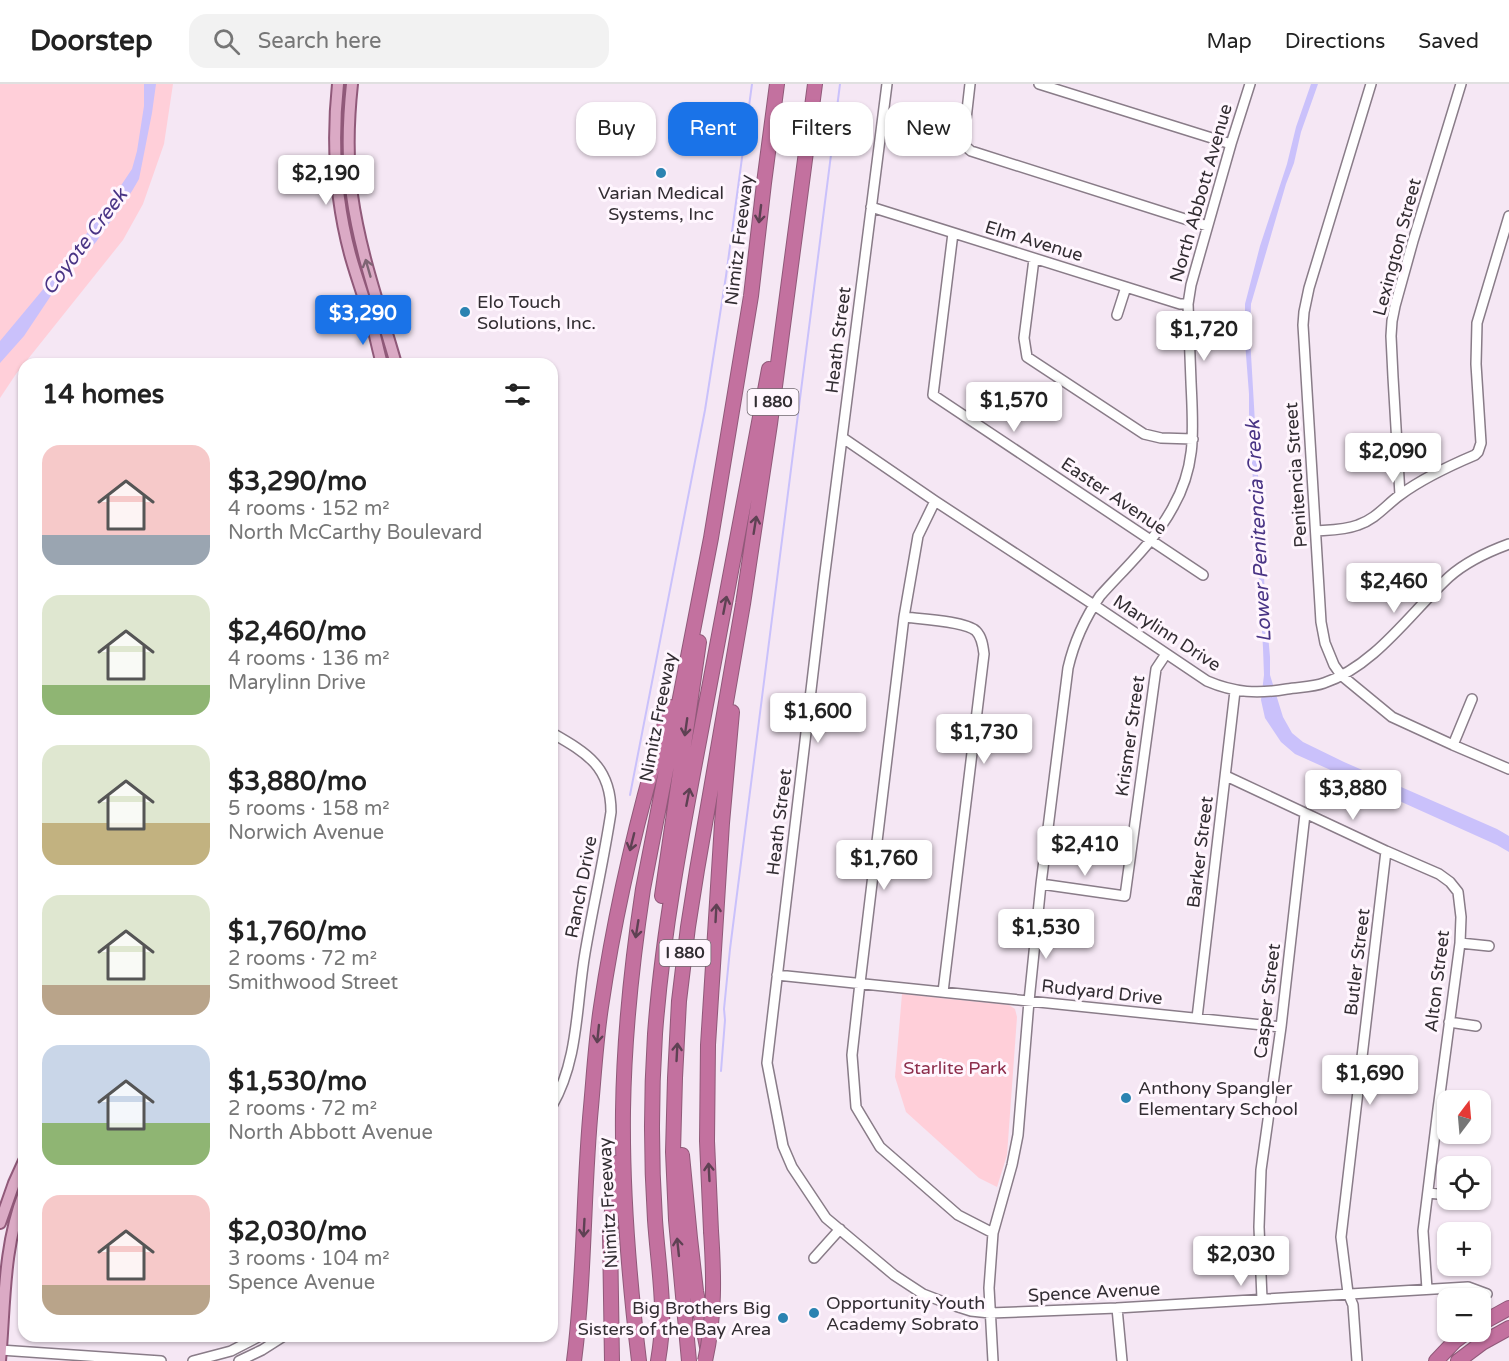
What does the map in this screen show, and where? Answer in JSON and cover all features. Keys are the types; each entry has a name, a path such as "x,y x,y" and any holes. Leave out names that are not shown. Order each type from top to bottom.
{"highway":[{"name":"Nimitz Freeway","path":"639,1361 623,1168 623,1110 629,1001 635,945 645,878 711,538 751,296 777,84"},
{"name":"I 880","path":"689,1361 676,1220 674,1152 679,1001 688,927 743,604 770,424 815,84"},
{"path":"650,1361 655,1273 652,1112 655,1035 664,942 680,839 801,199"},
{"path":"658,1361 662,1307 646,1211 644,1132 650,988 693,678 747,348 751,296"},
{"path":"707,1361 714,1277 707,1141 708,1045 722,823 743,604"},
{"path":"574,1361 579,1311 590,1110 606,975 631,846 659,742 690,644"},
{"path":"675,1078 690,1238 707,1361"},
{"path":"612,1361 610,1234 623,1110"},
{"path":"1491,1318 1509,1308"},
{"path":"1458,1361 1482,1343 1507,1331"},
{"path":"1436,1361 1454,1342"}],"main road":[{"path":"338,84 335,136 338,195 350,254 380,358"},
{"path":"352,84 348,136 352,193 363,250 394,358"},
{"path":"0,1222 18,1174"},
{"path":"0,1353 9,1250 18,1210"}],"street":[{"name":"Heath Street","path":"887,84 767,1063 783,1146 792,1167 826,1218 894,1275 923,1294 971,1311 990,1313"},
{"path":"970,84 963,138 965,146 971,151 1207,226"},
{"path":"1039,84 1231,144"},
{"name":"North Abbott Avenue","path":"993,1361 989,1288 993,1233 1018,1135 1041,884 1068,668 1077,638 1094,605 1150,540 1173,507 1190,465 1193,439 1188,304 1207,226 1250,84"},
{"name":"Penitencia Street","path":"1371,84 1309,288 1304,312 1323,632 1329,654 1341,675 1392,717 1509,769"},
{"name":"Lexington Street","path":"1400,495 1392,321 1413,241 1461,84"},
{"name":"Elm Avenue","path":"871,207 1126,288 1180,304 1188,304"},
{"path":"1316,531 1343,529 1358,525 1375,516 1400,495 1442,469 1478,452 1481,443 1476,364 1477,323 1509,216"},
{"name":"Easter Avenue","path":"953,233 933,395 1203,575"},
{"path":"1034,259 1024,338 1027,357 1144,434 1161,438 1193,439"},
{"path":"1117,315 1126,288"},
{"name":"Marylinn Drive","path":"843,438 1207,681 1235,691 1277,691 1323,683 1341,675 1363,662 1388,640 1443,583 1467,563 1509,544"},
{"path":"935,501 918,536 904,617 852,1055 856,1107 880,1147 958,1215 993,1233"},
{"path":"904,617 962,625 976,631 982,642 984,654 943,992"},
{"name":"Krismer Street","path":"1041,884 1125,896 1156,669 1166,654"},
{"name":"Barker Street","path":"1197,1018 1235,691"},
{"path":"1453,745 1472,699"},
{"name":"Ranch Drive","path":"558,737 584,752 600,769 610,790 611,812 584,960 573,1050 558,1093"},
{"path":"1226,776 1386,851"},
{"name":"Casper Street","path":"1262,1299 1259,1227 1262,1170 1305,814"},
{"name":"Alton Street","path":"1386,851 1439,874 1458,892 1461,917 1460,943 1449,1022 1444,1090"},
{"name":"Butler Street","path":"1357,1361 1353,1305 1348,1293 1341,1237 1386,851"},
{"path":"1460,943 1488,946"},
{"name":"Rudyard Drive","path":"777,975 1281,1027"},
{"path":"1449,1022 1476,1026"},
{"name":"Alton Street","path":"1427,1289 1423,1231 1437,1143"},
{"path":"1428,1193 1437,1194"},
{"path":"814,1258 840,1229"},
{"name":"Spence Avenue","path":"1448,1288 1471,1288"},
{"name":"Spence Avenue","path":"990,1313 1117,1308 1437,1289"},
{"path":"1117,1308 1122,1361"},
{"path":"193,1361 231,1351 248,1342"},
{"path":"238,1361 275,1342"},
{"path":"0,1353 160,1361"}],"green space":[{"path":"0,84 173,84 164,144 143,204 123,240 29,358 18,358 18,371 0,398"},
{"path":"344,84 349,84 346,143 380,320 359,262 346,205 341,146"},
{"name":"Starlite Park","path":"902,994 1009,1005 1015,1009 1017,1017 1007,1155 997,1187 979,1178 906,1112 895,1077"}],"water":[{"name":"Coyote Creek","path":"144,84 156,84 139,179 96,242 60,282 24,336 0,363 0,341 100,217 132,169 144,106"},
{"name":"Lower Penitencia Creek","path":"1311,84 1318,84 1301,132 1294,163 1251,304 1250,337 1270,675 1283,717 1292,733 1303,742 1497,829 1509,836 1509,852 1295,754 1281,742 1265,718 1261,700 1264,675 1263,648 1245,342 1245,304 1260,246"}],"waterway":[{"path":"630,795 705,410 752,84"},
{"path":"721,1071 730,949 840,84"}],"place":[{"name":"Varian Medical Systems, Inc","path":"661,173"},
{"name":"Elo Touch Solutions, Inc.","path":"465,312"},
{"name":"Anthony Spangler Elementary School","path":"1126,1098"},
{"name":"Opportunity Youth Academy Sobrato","path":"814,1313"},
{"name":"Big Brothers Big Sisters of the Bay Area","path":"783,1318"}]}
